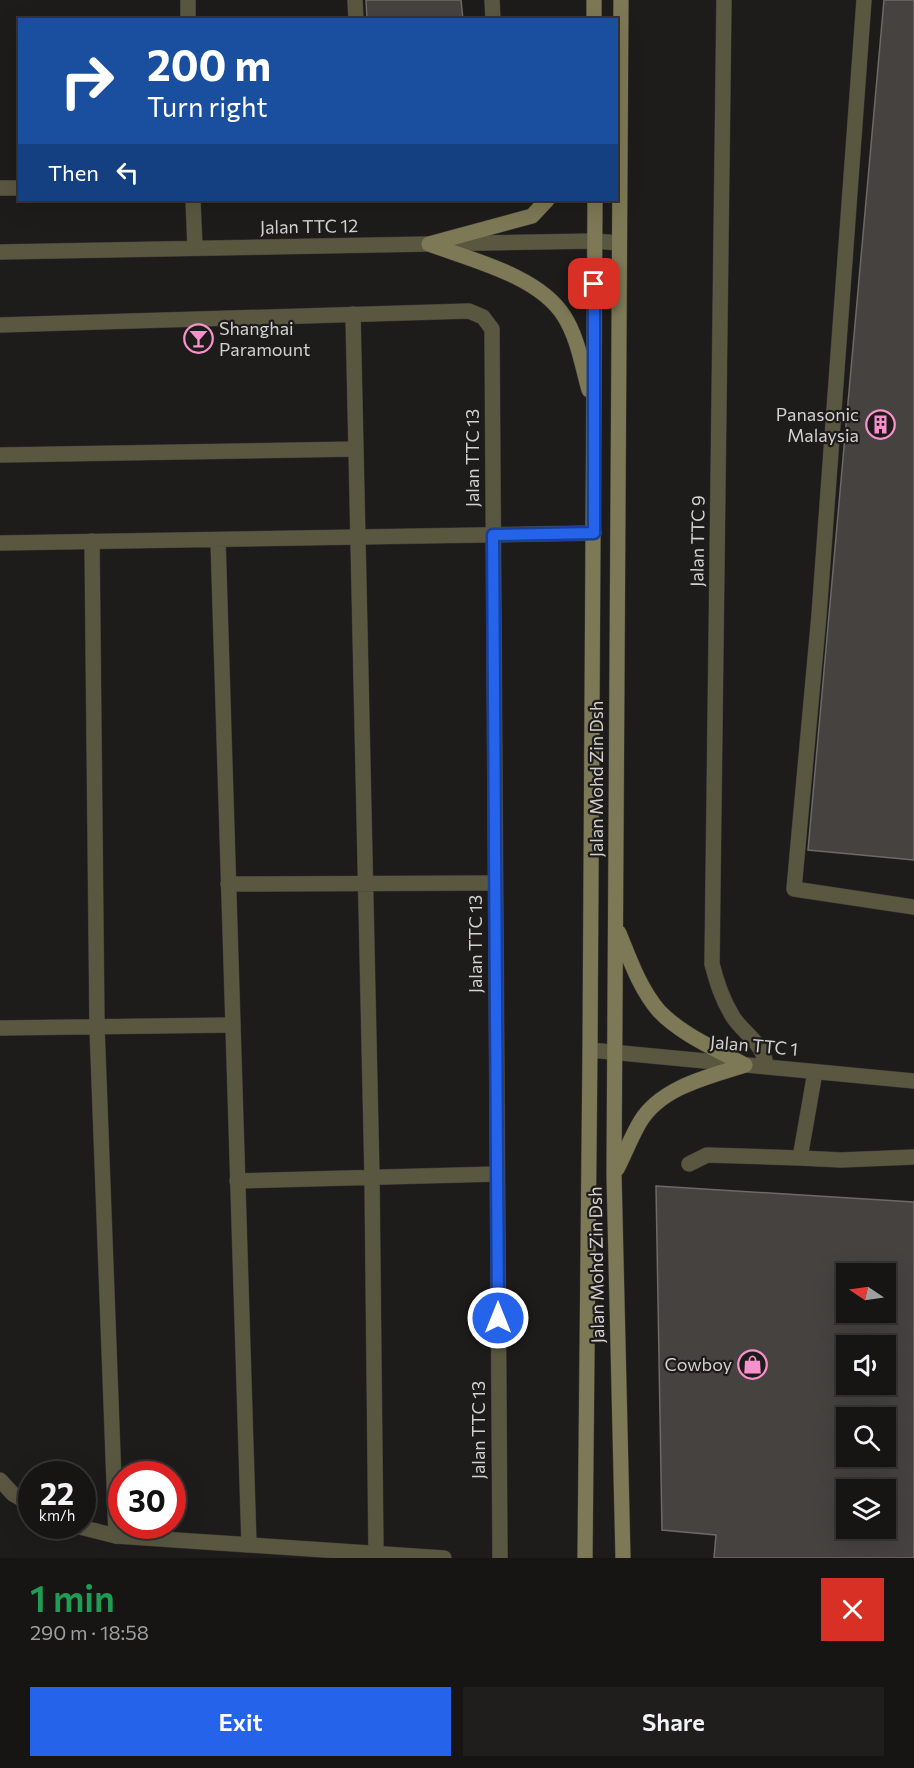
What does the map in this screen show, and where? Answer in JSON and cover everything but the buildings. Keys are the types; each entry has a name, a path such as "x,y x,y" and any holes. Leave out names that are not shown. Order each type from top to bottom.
{"main road":[{"path":"594,0 594,18"},
{"name":"Jalan Mohd Zin Dsh","path":"621,0 615,1174 623,1558"},
{"path":"429,244 531,216 546,201"},
{"name":"Jalan Mohd Zin Dsh","path":"585,1558 595,201"},
{"path":"429,244 529,283 550,300 564,316 576,344 594,410"},
{"path":"616,926 640,982 659,1011 686,1032 745,1065"},
{"path":"615,1174 641,1120 664,1097 692,1082 745,1065"}],"street":[{"path":"188,0 189,18"},
{"path":"355,0 356,18"},
{"path":"492,0 493,18"},
{"name":"Jalan TTC 9","path":"724,0 712,964 719,993 734,1019 765,1055 766,1067"},
{"path":"864,0 822,579 794,889 914,907"},
{"path":"0,188 18,188"},
{"path":"193,201 195,248"},
{"name":"Jalan TTC 12","path":"0,252 619,243"},
{"name":"Jalan TTC 13","path":"353,314 469,311 483,317 492,329 500,1558"},
{"path":"0,325 353,314 372,1177 376,1553"},
{"path":"0,455 356,449"},
{"path":"0,543 594,533"},
{"path":"218,540 249,1545"},
{"path":"92,541 97,1027 113,1461"},
{"path":"228,884 495,883"},
{"path":"0,1028 233,1025"},
{"name":"Jalan TTC 1","path":"590,1050 914,1081"},
{"path":"800,1158 815,1072"},
{"path":"689,1164 707,1155 841,1160 914,1157"},
{"path":"237,1181 497,1174"},
{"path":"0,1480 18,1497"},
{"path":"160,1539 444,1558"}],"place":[{"name":"Shanghai Paramount","path":"198,339"},
{"name":"Panasonic Malaysia","path":"880,425"},
{"name":"Cowboy","path":"753,1365"}],"route":[{"path":"498,1318 493,535 594,533 594,284"}]}
